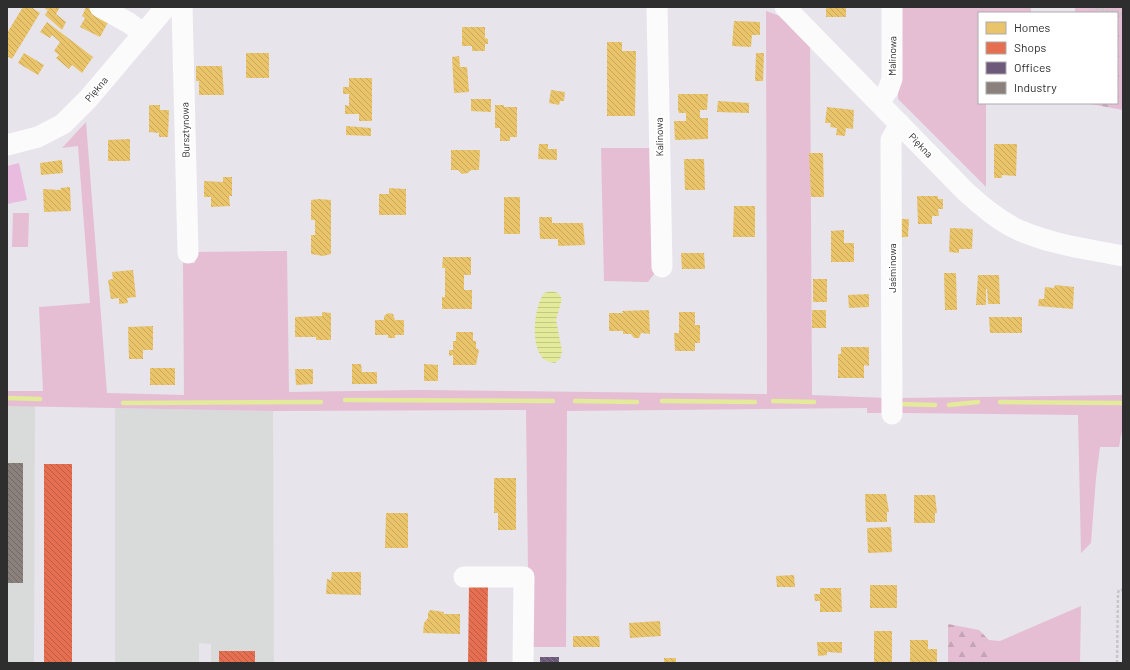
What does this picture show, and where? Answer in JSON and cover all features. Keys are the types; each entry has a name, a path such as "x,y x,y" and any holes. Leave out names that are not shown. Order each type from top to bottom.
{"street":[{"path":"100,7 129,23 143,33"},
{"name":"Piękna","path":"7,145 38,137 63,124 88,99 166,7"},
{"name":"Bursztynowa","path":"182,7 188,253"},
{"name":"Kalinowa","path":"656,7 662,267"},
{"name":"Piękna","path":"785,7 966,192 994,216 1020,230 1054,243 1079,249 1123,256"},
{"name":"Malinowa","path":"879,102 888,90 892,79 892,7"},
{"name":"Jaśminowa","path":"892,414 891,140 900,124"},
{"path":"464,577 524,578 523,663"}],"path":[{"path":"1091,7 1114,12"},
{"path":"1117,663 1118,593 1119,590 1123,590"}],"shaded area":[{"path":"19,163 27,200 7,204 7,166"},
{"path":"552,291 558,293 562,299 556,320 562,351 560,359 555,363 549,362 542,358 538,350 535,333 536,316 541,299 544,293"},
{"path":"7,406 35,406 34,663 7,663"},
{"path":"115,408 273,411 274,663 211,663 211,644 199,643 199,663 115,663"}],"green space":[{"path":"898,7 1031,7 1031,12 978,12 978,104 986,104 986,187 898,99"},
{"path":"1075,7 1123,8 1123,110 1090,104 1118,104 1118,12 1075,12"},
{"path":"766,11 780,16 810,42 812,395 887,398 887,413 867,413 867,408 567,411 566,647 529,647 526,410 273,411 7,406 7,391 43,391 39,307 90,303 78,146 62,148 86,122 107,393 184,395 183,263 195,263 194,252 287,251 289,392 419,390 767,394"},
{"path":"601,148 653,148 654,274 648,282 604,281"},
{"path":"13,213 29,213 28,247 12,247"},
{"path":"1123,395 1123,425 1119,447 1100,447 1091,543 1081,553 1078,415 899,413 899,398"},
{"path":"1081,606 1080,663 989,663 989,640 1000,641"},
{"path":"948,624 979,630 989,640 989,663 948,663"}],"building: Homes":[{"path":"23,7 31,7 40,13 12,59 7,56 7,33"},
{"path":"46,7 60,7 56,14 66,22 62,30 45,15 48,10 45,9"},
{"path":"86,7 91,7 111,17 100,37 80,27 85,18 82,16"},
{"path":"826,7 846,7 846,17 826,17"},
{"path":"734,21 760,22 760,35 752,35 751,47 732,46"},
{"path":"47,22 93,57 82,73 72,65 69,69 56,58 59,55 54,51 60,42 52,35 50,38 40,32"},
{"path":"462,27 485,27 485,38 488,39 488,44 485,44 485,51 472,51 472,46 462,46"},
{"path":"607,42 622,42 622,51 636,51 635,116 607,116"},
{"path":"24,53 44,65 38,75 18,63"},
{"path":"246,53 269,53 269,78 246,78"},
{"path":"756,53 764,53 763,81 755,81"},
{"path":"459,56 460,67 467,67 469,92 454,93 452,57"},
{"path":"196,66 222,66 224,95 199,95 199,81 196,81"},
{"path":"349,78 372,78 372,121 359,121 359,114 345,114 345,105 349,106 349,94 343,94 343,87 349,87"},
{"path":"551,90 565,92 564,101 560,101 559,105 549,103"},
{"path":"678,94 708,94 707,110 700,110 700,118 708,118 708,139 675,140 674,121 686,121 686,113 679,113 678,110"},
{"path":"471,99 491,99 491,112 471,111"},
{"path":"718,101 749,103 749,113 717,112"},
{"path":"149,105 160,105 160,110 169,110 168,137 159,137 159,133 149,132"},
{"path":"495,105 517,107 517,137 510,137 510,141 500,141 500,128 495,128"},
{"path":"827,107 854,110 853,129 846,128 845,136 836,135 837,128 830,127 831,123 825,123"},
{"path":"346,126 371,128 371,136 346,135"},
{"path":"130,139 130,161 108,161 108,140"},
{"path":"539,144 548,144 548,149 557,149 557,160 538,159"},
{"path":"994,144 1017,144 1016,176 1002,175 1002,178 994,178"},
{"path":"451,150 480,150 479,170 471,170 468,173 462,174 458,170 451,170"},
{"path":"809,153 823,153 824,197 811,197"},
{"path":"684,159 704,159 705,190 685,190"},
{"path":"62,160 63,173 41,175 40,163"},
{"path":"223,177 232,177 232,196 229,196 230,206 211,207 211,197 204,197 204,181 223,182"},
{"path":"70,187 71,211 44,212 43,189 61,190 60,188"},
{"path":"389,188 406,189 406,215 379,215 379,194 389,194"},
{"path":"917,196 938,196 938,199 943,199 943,209 938,209 939,216 932,216 932,224 918,224"},
{"path":"504,197 520,197 520,234 504,234"},
{"path":"311,200 331,200 331,254 323,256 311,254 311,235 315,235 315,220 311,220"},
{"path":"734,206 755,206 755,237 733,237"},
{"path":"539,217 552,217 552,223 583,223 585,245 558,246 558,239 540,239"},
{"path":"895,219 909,219 908,237 895,237"},
{"path":"950,228 973,229 972,249 959,249 959,253 949,252"},
{"path":"844,230 844,243 854,243 854,262 831,262 831,231"},
{"path":"681,253 704,253 705,269 682,269"},
{"path":"443,257 471,257 471,275 464,275 464,290 472,290 472,309 442,309 442,297 445,297 445,268 442,268"},
{"path":"133,270 136,297 127,298 128,303 119,304 119,298 111,299 108,280 113,279 112,272"},
{"path":"944,273 956,273 957,310 945,310"},
{"path":"978,275 999,275 1000,304 988,304 986,289 986,305 976,305"},
{"path":"813,279 827,279 827,302 813,302"},
{"path":"1055,285 1074,287 1073,309 1038,306 1039,299 1044,299 1045,287 1054,288"},
{"path":"869,294 869,307 849,308 848,295"},
{"path":"649,310 650,334 641,333 639,338 634,338 631,334 623,334 623,331 609,331 609,313"},
{"path":"812,310 826,310 826,328 812,328"},
{"path":"322,312 331,313 331,340 316,340 316,337 295,337 295,317 322,316"},
{"path":"679,312 695,312 695,325 700,325 700,343 695,343 695,351 675,351 674,333 679,333"},
{"path":"388,313 393,314 395,320 404,320 404,335 395,335 395,338 388,338 388,335 375,335 375,320 384,320 384,316"},
{"path":"989,317 1022,317 1022,333 990,333"},
{"path":"153,326 153,350 143,350 143,359 129,359 128,327"},
{"path":"456,332 473,332 473,341 476,341 476,348 479,350 476,365 453,365 453,355 449,356 449,350 453,350 453,341 456,341"},
{"path":"841,347 869,347 869,366 864,365 864,378 838,378 838,354 841,354"},
{"path":"352,364 361,364 362,372 377,372 377,384 352,384"},
{"path":"424,364 438,365 438,381 424,381"},
{"path":"150,368 175,368 175,385 150,385"},
{"path":"295,369 313,369 313,384 296,385"},
{"path":"494,478 516,478 516,530 498,530 498,513 494,513"},
{"path":"865,494 886,494 889,512 887,512 887,522 866,522"},
{"path":"914,495 935,495 937,513 935,513 935,523 914,523"},
{"path":"386,513 408,513 408,548 385,548"},
{"path":"891,527 892,552 868,553 867,528"},
{"path":"332,572 361,572 361,595 326,594 327,579 331,580"},
{"path":"794,575 795,587 777,587 776,576"},
{"path":"870,585 897,585 897,608 870,608"},
{"path":"820,588 841,588 842,612 820,612 820,601 815,601 814,594 820,594"},
{"path":"430,610 444,612 444,614 460,614 460,634 423,633 424,623 428,618 428,613"},
{"path":"660,621 661,636 630,638 629,623"},
{"path":"874,631 892,631 892,663 874,663"},
{"path":"573,636 599,636 600,647 573,647"},
{"path":"910,640 928,640 928,649 937,649 937,663 910,663"},
{"path":"817,642 842,642 842,653 827,652 827,655 818,656"},
{"path":"664,658 676,658 676,663 664,663"}],"building: Shops":[{"path":"44,464 72,464 72,663 44,663"},
{"path":"488,584 487,663 468,663 469,585"},
{"path":"219,651 255,651 255,663 219,663"}],"building: Offices":[{"path":"540,657 559,657 559,663 540,663"}],"building: Industry":[{"path":"7,463 23,463 23,583 7,583"}],"waterway":[{"path":"7,398 40,399"},
{"path":"345,400 553,401"},
{"path":"575,401 637,402"},
{"path":"662,401 755,402"},
{"path":"773,401 814,402"},
{"path":"123,403 321,402"},
{"path":"949,405 978,402"},
{"path":"1000,402 1123,403"},
{"path":"898,404 935,405"}]}
